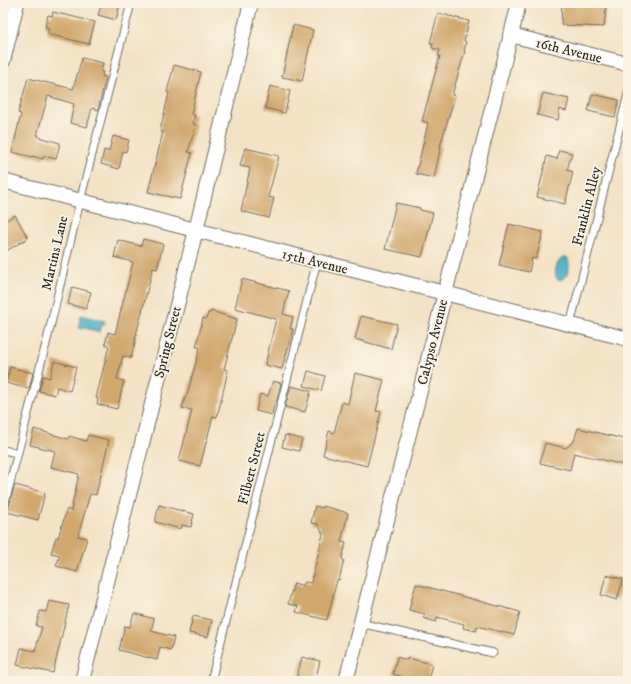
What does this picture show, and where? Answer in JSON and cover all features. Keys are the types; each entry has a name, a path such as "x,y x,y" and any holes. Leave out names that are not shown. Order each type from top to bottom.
{"street":[{"path":"3,61 17,3"},
{"name":"Spring Street","path":"82,681 196,230 251,3"},
{"name":"Calypso Avenue","path":"346,681 519,3"},
{"name":"16th Avenue","path":"510,36 628,64"},
{"name":"15th Avenue","path":"3,181 628,339"}],"lane":[{"name":"Martins Lane","path":"3,510 131,3"},
{"name":"Franklin Alley","path":"570,325 628,94"},
{"name":"Filbert Street","path":"211,681 317,261"},
{"path":"3,450 17,453"},
{"path":"360,623 493,653"}],"water":[{"path":"564,257 567,257 569,268 565,278 560,280 557,279 555,273 559,261"},
{"path":"81,315 105,321 100,332 84,328 80,329 81,327 78,327"}],"building":[{"path":"102,3 113,3 120,5 116,20 98,15"},
{"path":"562,4 606,7 604,27 561,25"},
{"path":"53,12 95,22 89,44 47,34 49,28 45,27 48,15 52,16"},
{"path":"438,13 469,21 464,41 466,42 465,51 452,95 455,96 440,146 434,178 416,174 428,123 422,121 440,56 438,56 440,50 432,48 433,43 430,43"},
{"path":"293,25 313,30 302,81 282,77"},
{"path":"82,58 103,63 101,72 103,72 102,76 106,77 98,110 92,108 87,127 70,123 74,104 48,96 37,135 39,135 38,137 60,143 56,159 44,156 43,159 12,152 21,114 18,113 28,78 73,89"},
{"path":"174,65 201,72 191,114 195,115 193,124 196,125 188,152 192,153 180,199 148,192 163,132 160,131 169,93 167,92"},
{"path":"270,86 290,91 285,113 265,108"},
{"path":"543,93 569,99 566,111 560,109 558,120 537,115"},
{"path":"592,94 619,100 615,117 588,111"},
{"path":"113,136 129,140 126,152 123,151 119,169 101,164 104,150 109,151"},
{"path":"245,148 279,156 268,197 274,198 269,218 241,211 250,168 240,166"},
{"path":"559,150 572,153 567,170 573,172 565,204 537,197 547,156 557,159"},
{"path":"396,203 420,208 420,210 433,213 422,257 385,249"},
{"path":"15,215 28,238 3,253 3,222"},
{"path":"509,224 543,232 536,259 532,258 529,272 499,265"},
{"path":"143,239 163,244 157,269 153,268 131,358 123,356 117,379 124,381 117,409 97,404 98,398 96,398 109,346 105,344 108,332 115,334 133,262 114,257 118,240 141,246"},
{"path":"242,279 289,291 283,314 293,317 290,329 293,329 282,369 265,365 276,319 235,308"},
{"path":"72,287 91,292 86,309 68,304"},
{"path":"211,311 237,319 224,369 228,370 217,417 213,416 200,466 179,461 192,410 182,408 200,347 196,347 203,318 206,319 208,313"},
{"path":"361,316 397,324 391,349 355,339"},
{"path":"54,361 76,367 70,391 57,387 55,395 39,391 43,376 50,378"},
{"path":"10,367 33,373 29,389 6,383"},
{"path":"308,371 325,376 321,391 304,386"},
{"path":"355,373 384,380 376,411 381,412 367,466 323,455 329,431 334,433 342,402 348,404"},
{"path":"273,381 281,383 272,415 256,411 260,394 268,396"},
{"path":"291,386 311,391 305,412 285,407"},
{"path":"578,428 628,440 628,466 574,453 570,470 540,463 545,443 566,448 574,441"},
{"path":"34,429 68,439 69,436 86,441 88,435 109,440 96,495 90,494 78,536 87,538 77,572 56,566 60,555 51,553 56,537 58,538 67,509 71,511 79,474 51,467 55,451 30,445"},
{"path":"285,435 302,439 299,451 282,447"},
{"path":"15,485 45,493 38,520 7,512"},
{"path":"159,505 194,514 191,527 182,525 181,529 155,522"},
{"path":"315,506 323,508 323,506 348,513 341,542 346,543 342,559 344,560 339,580 337,580 327,620 296,612 298,606 288,604 294,583 303,586 305,582 311,583 323,534 318,524 311,523"},
{"path":"606,575 623,579 617,600 601,595"},
{"path":"416,584 520,612 514,635 477,626 476,631 463,628 464,624 437,617 436,622 423,618 425,614 409,610"},
{"path":"49,601 69,605 53,673 17,665 21,648 35,651 42,627 36,626 40,611 46,612"},
{"path":"134,613 154,619 151,631 174,637 171,650 160,647 157,660 119,650 125,626 130,627"},
{"path":"193,616 212,620 208,637 189,633"},
{"path":"302,657 320,661 315,681 296,681"},
{"path":"397,657 432,664 428,681 402,681 403,677 393,674"}]}
